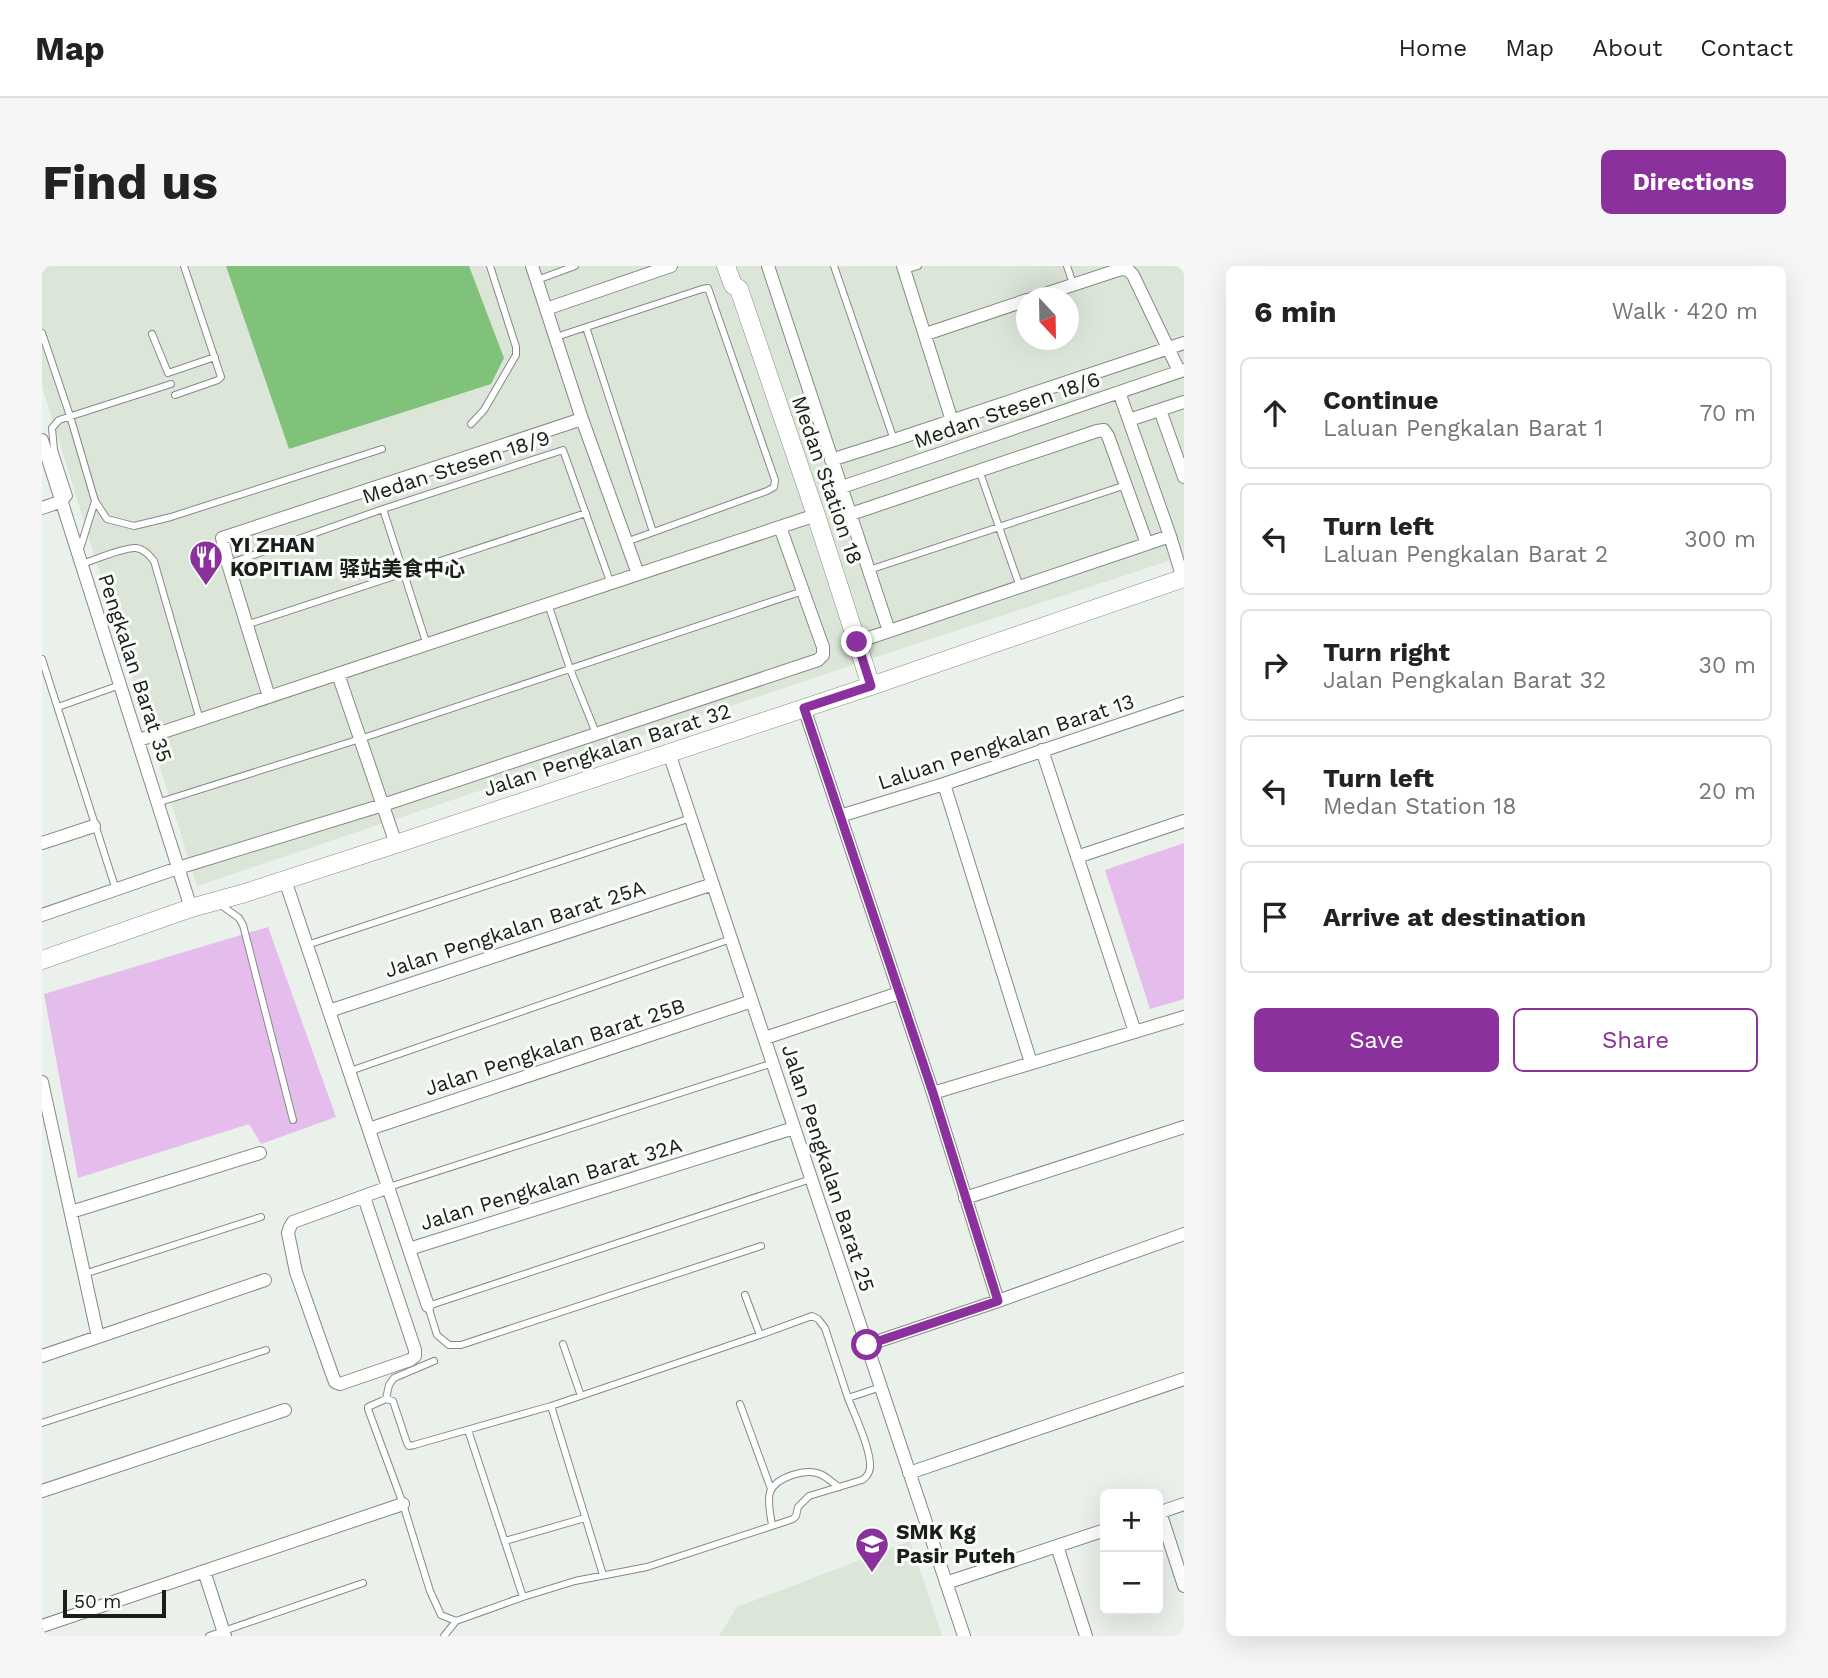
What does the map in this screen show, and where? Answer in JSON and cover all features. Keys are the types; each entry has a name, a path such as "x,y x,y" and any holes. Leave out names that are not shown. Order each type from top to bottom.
{"street":[{"path":"532,266 582,419 638,574"},
{"path":"546,309 671,266"},
{"name":"Medan Station 18","path":"726,266 733,285 739,289 871,686"},
{"name":"Medan Station 18","path":"737,266 742,282 739,289"},
{"path":"768,266 889,631"},
{"path":"904,268 952,421"},
{"path":"1064,287 1121,269 1128,270 1133,275 1167,349 1182,371"},
{"path":"926,334 1016,304"},
{"path":"831,460 1184,343"},
{"name":"Medan Stesen 18/6","path":"842,487 1182,371"},
{"path":"1119,392 1184,578"},
{"path":"1129,420 1184,402"},
{"path":"1160,410 1184,477"},
{"name":"Medan Stesen 18/9","path":"228,564 222,538 582,419"},
{"path":"851,514 1104,430 1147,544"},
{"name":"Pengkalan Barat 35","path":"42,440 191,908"},
{"path":"42,508 62,501"},
{"path":"139,740 816,516"},
{"path":"42,915 178,868 383,805 818,660 823,655 823,647 780,527"},
{"path":"857,642 1170,536"},
{"path":"228,564 269,697"},
{"name":"Jalan Pengkalan Barat 32","path":"42,960 191,908 396,844 871,686 1184,578"},
{"path":"338,674 396,844"},
{"name":"Laluan Pengkalan Barat 13","path":"840,816 1184,703"},
{"path":"804,708 933,1093 998,1301"},
{"path":"1042,750 1135,1032"},
{"name":"Jalan Pengkalan Barat 25","path":"669,752 964,1636"},
{"path":"944,783 1031,1063"},
{"path":"1077,857 1184,821"},
{"path":"42,843 94,826"},
{"name":"Jalan Pengkalan Barat 32A","path":"285,880 410,1249 794,1128"},
{"name":"Jalan Pengkalan Barat 25A","path":"329,1011 713,884"},
{"path":"765,1038 899,993"},
{"name":"Jalan Pengkalan Barat 25B","path":"369,1129 752,1001"},
{"path":"933,1093 1184,1017"},
{"path":"42,1082 98,1337"},
{"path":"965,1198 1184,1127"},
{"path":"71,1212 260,1153"},
{"path":"364,1197 415,1356 340,1384 335,1382 296,1272 289,1227 293,1222 389,1187"},
{"path":"867,1345 1184,1234"},
{"path":"410,1249 428,1306"},
{"path":"42,1356 265,1280"},
{"path":"909,1472 1184,1379"},
{"path":"42,1491 285,1410"},
{"path":"42,1626 403,1504"},
{"path":"1163,1512 1184,1504"},
{"path":"1163,1525 1184,1587"},
{"path":"946,1583 1100,1532"},
{"path":"1058,1546 1086,1636"},
{"path":"204,1571 224,1634"}],"lane":[{"path":"175,396 221,379 184,266"},
{"path":"471,424 484,410 516,355 516,346 491,266"},
{"path":"536,281 563,268 575,266"},
{"path":"834,266 894,440"},
{"path":"904,268 918,266"},
{"path":"1067,266 1073,284"},
{"path":"556,337 708,288 775,480 774,487 767,491 626,542"},
{"path":"586,327 653,532"},
{"path":"42,333 95,501 107,519 134,526 171,517 382,449"},
{"path":"152,334 168,373 215,357"},
{"path":"62,501 69,496 54,450 52,428 59,420 171,384"},
{"name":"Medan Stesen 18/9","path":"228,564 383,509 563,450 611,583"},
{"path":"979,470 1020,587"},
{"path":"869,570 1126,485"},
{"path":"95,501 80,559 139,548 154,561 201,720"},
{"path":"383,509 427,645"},
{"path":"246,625 586,513"},
{"path":"157,803 360,739 803,591"},
{"path":"548,604 596,733"},
{"path":"42,659 116,890"},
{"path":"58,707 120,685"},
{"path":"307,945 691,818"},
{"path":"217,901 243,925 293,1119"},
{"path":"349,1071 731,939"},
{"path":"389,1187 773,1063"},
{"path":"761,1246 461,1345 449,1345 436,1335 428,1306 811,1179"},
{"path":"85,1274 261,1217"},
{"path":"745,1296 760,1335"},
{"path":"444,1636 456,1622 523,1597 575,1581 647,1567 793,1519 798,1507 809,1496 862,1480 868,1475 870,1468 867,1445 825,1328 812,1316 551,1406 409,1446 393,1401 386,1399 368,1407 403,1504 430,1591 441,1615 456,1622"},
{"path":"563,1344 581,1395"},
{"path":"42,1423 266,1350"},
{"path":"386,1399 388,1385 394,1378 434,1361"},
{"path":"848,1398 881,1387"},
{"path":"740,1404 771,1489 769,1499 772,1526"},
{"path":"551,1406 603,1575"},
{"path":"468,1430 523,1597"},
{"path":"771,1489 783,1479 808,1471 819,1473 839,1487"},
{"path":"505,1541 585,1518"},
{"path":"209,1636 224,1634 363,1583"}],"shaded area":[{"path":"42,266 1184,266 1184,556 197,886 42,386"},
{"path":"1184,843 1184,999 1150,1009 1105,870"},
{"path":"268,927 336,1117 261,1144 249,1124 78,1178 44,994"},
{"name":"SMK Kg Pasir Puteh","path":"910,1541 942,1636 719,1636 737,1607"}],"building":[{"path":"226,266 469,266 504,358 491,384 289,449"}],"place":[{"name":"YI ZHAN KOPITIAM 驿站美食中心","path":"206,587"},
{"name":"SMK Kg Pasir Puteh","path":"872,1574"}],"route":[{"path":"857,642 871,686 804,708 933,1093 998,1301 867,1345"}]}
